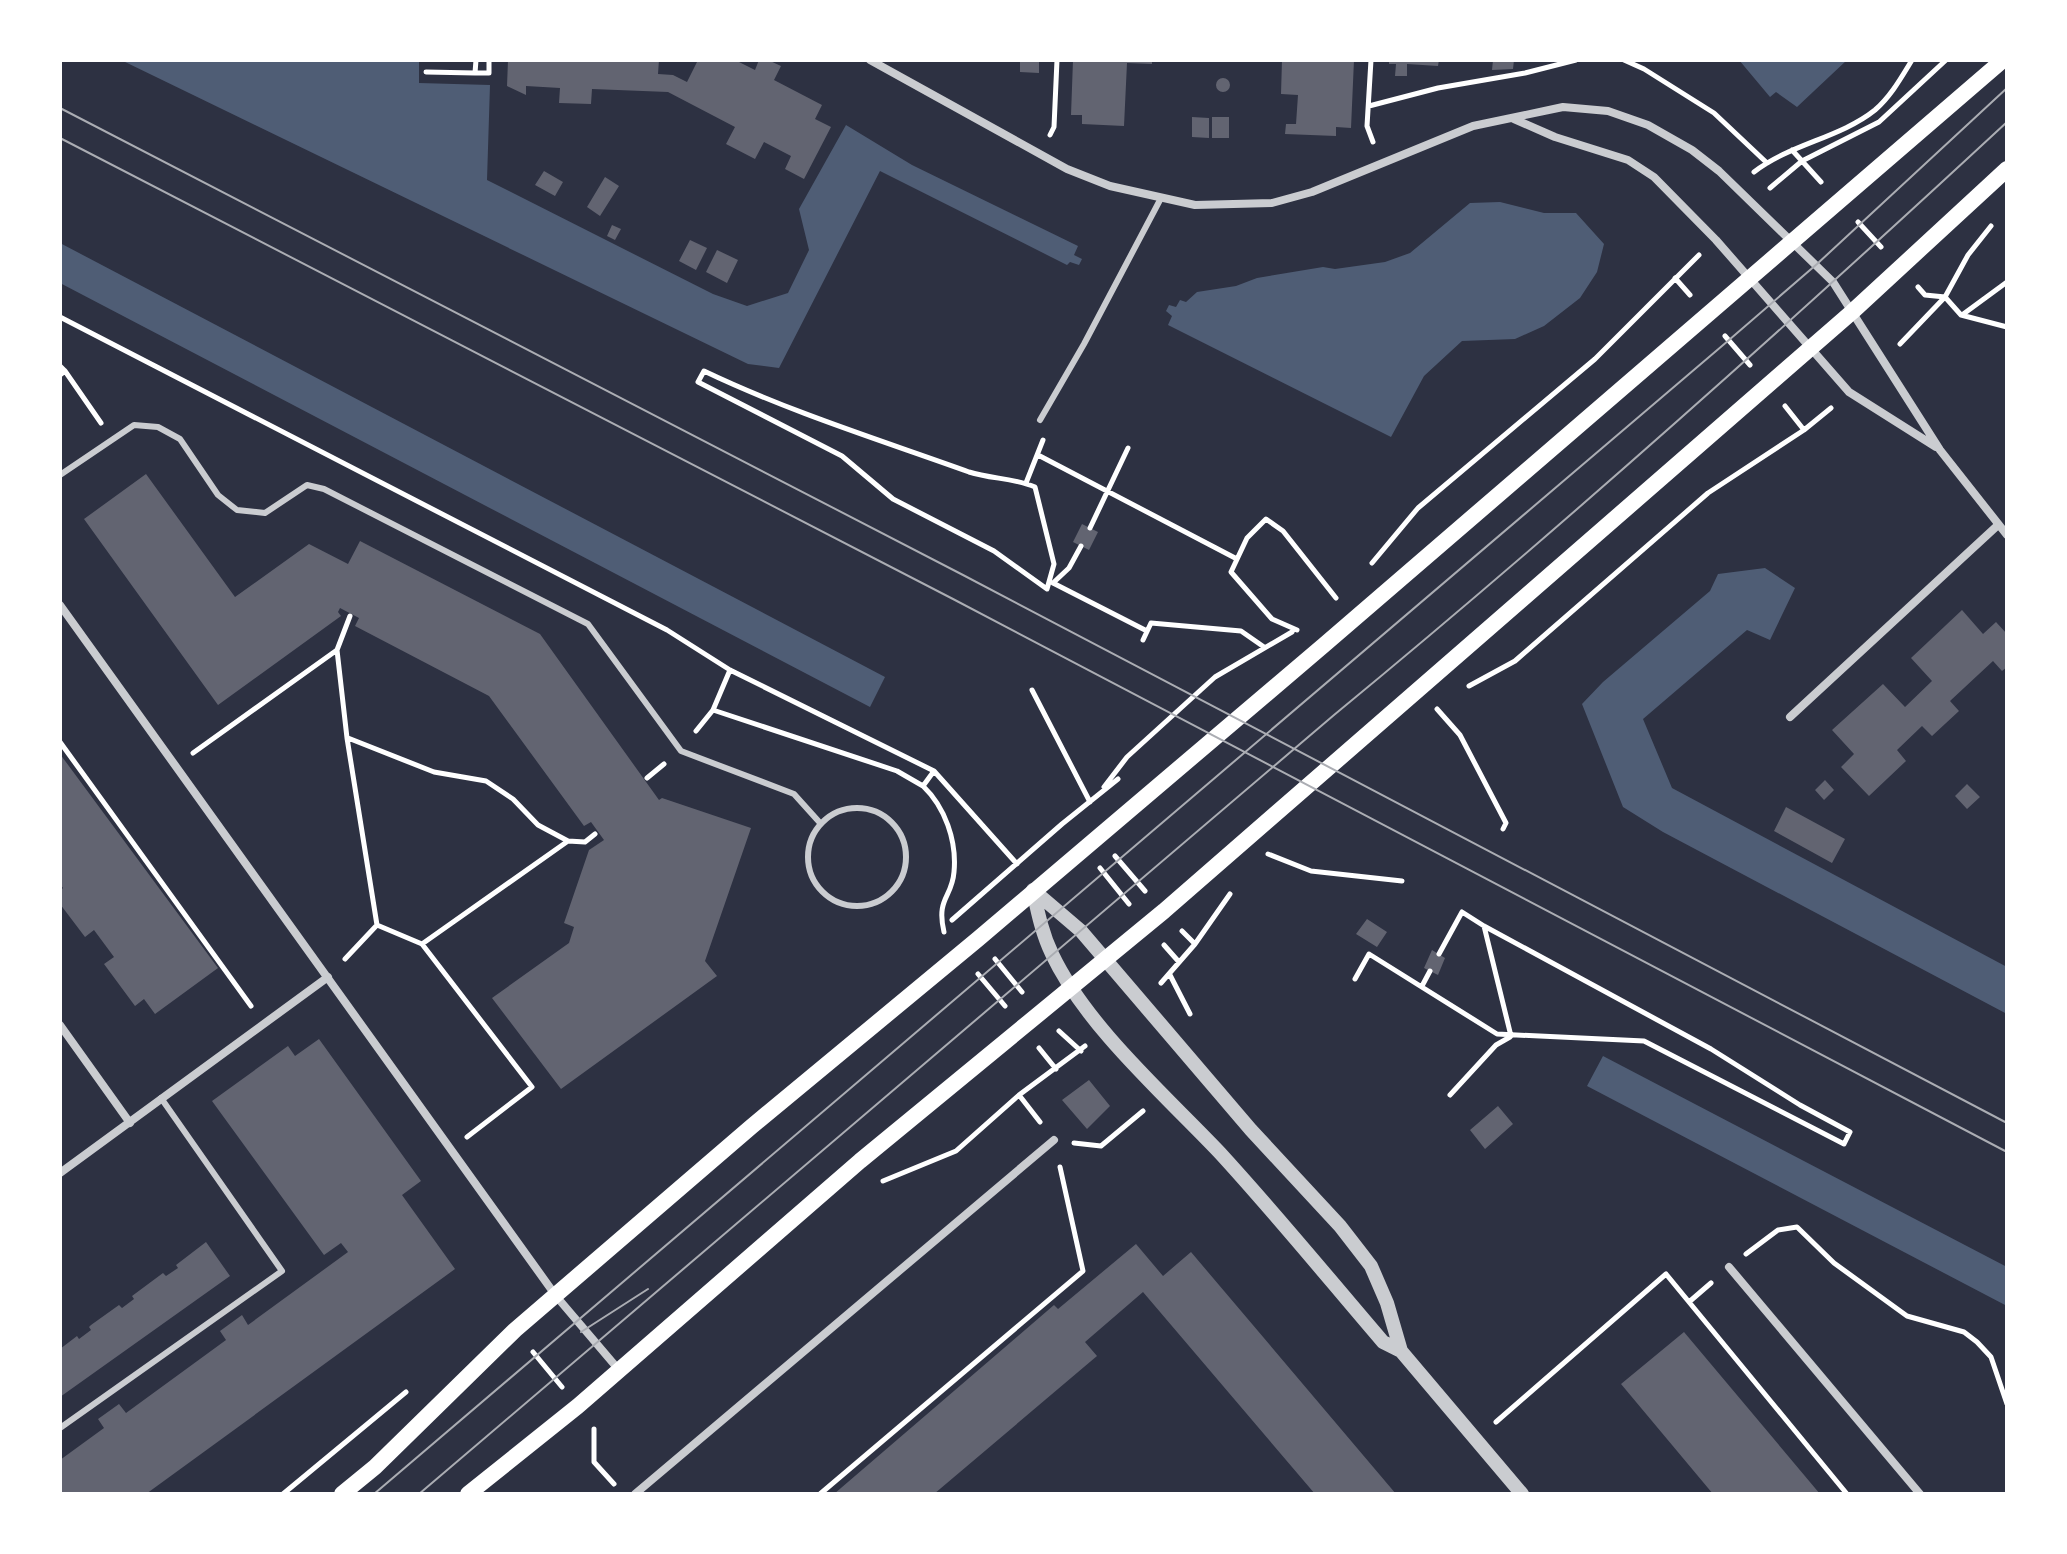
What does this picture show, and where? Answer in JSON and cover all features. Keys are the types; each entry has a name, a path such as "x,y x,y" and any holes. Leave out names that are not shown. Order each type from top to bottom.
{"main road":[{"path":"342,1494 375,1467 515,1330 739,1137 1084,849 2003,60"},
{"path":"468,1494 619,1370 860,1161 1164,911 1852,312 2007,169"}],"street":[{"path":"870,60 1067,169 1110,186 1160,200 1195,205 1272,203 1312,192 1473,126 1563,107 1608,111 1648,125 1692,150 1736,187 1833,282 1940,450 2007,535"},
{"path":"1514,119 1555,137 1628,160 1654,177 1716,240 1849,392 1940,450"},
{"path":"1790,717 1998,525"},
{"path":"60,605 556,1296 619,1370"},
{"path":"1033,890 1081,931 1251,1130 1340,1226 1371,1266 1387,1303 1401,1351"},
{"path":"1033,890 1041,927 1071,987 1122,1050 1221,1155 1383,1342 1401,1351 1522,1494"},
{"path":"60,1173 328,977"},
{"path":"60,1025 130,1123"},
{"path":"635,1494 1054,1140"},
{"path":"1729,1267 1920,1494"}],"lane":[{"path":"1040,420 1160,200"},
{"path":"60,475 134,425 158,427 180,439 218,495 237,510 265,513 307,485 324,489 588,624 681,751 794,794 821,824"},
{"path":"859,807 875,810 888,818 899,829 907,859 904,874 896,887 885,898 855,906 839,903 824,894 813,880 808,863 809,846 821,824 842,809 859,807"},
{"path":"60,1428 282,1271 161,1098"}],"path":[{"path":"475,73 476,60"},
{"path":"426,72 489,73 489,60"},
{"path":"1043,155 1054,127 1057,60"},
{"path":"1371,60 1367,126 1381,164"},
{"path":"1369,106 1438,88 1525,73 1576,60"},
{"path":"1624,60 1714,113 1767,163"},
{"path":"1736,187 1767,163 1855,122 1875,109 1896,87 1912,60"},
{"path":"1752,202 1802,161 1879,122 1946,60"},
{"path":"1792,150 1925,295 1945,297 1961,315 2007,327"},
{"path":"1884,360 1945,297 1968,255 1997,218"},
{"path":"1363,573 1418,508 1595,359 1716,240"},
{"path":"1675,278 1804,430"},
{"path":"1961,315 2007,282"},
{"path":"60,317 667,630 730,670 934,771 1017,864"},
{"path":"62,370 112,439"},
{"path":"704,371 763,399 986,477 1035,487 1054,564 1047,589 994,551 893,499 842,456 698,382 704,371"},
{"path":"1461,690 1515,661 1708,493 1804,430 1849,392"},
{"path":"1026,483 1044,442 1040,420"},
{"path":"1090,528 1128,448"},
{"path":"1038,455 1237,559"},
{"path":"1297,630 1272,619 1231,572 1247,538 1266,519 1283,531 1336,598"},
{"path":"1047,589 1069,568 1081,546"},
{"path":"1053,583 1147,631"},
{"path":"1326,606 1345,591"},
{"path":"350,616 337,650 347,738 377,925"},
{"path":"1101,791 1127,757 1215,677 1307,622"},
{"path":"1143,640 1151,623 1241,631 1264,647"},
{"path":"176,765 337,650"},
{"path":"681,751 713,710 730,670"},
{"path":"1032,690 1090,802"},
{"path":"1434,705 1460,735 1506,823 1503,829"},
{"path":"713,710 897,771 923,786 946,816 951,839 954,873 941,906 943,931 1056,1069"},
{"path":"347,738 434,772 486,781 513,799 538,825 568,841 585,842 595,834"},
{"path":"60,742 264,1023"},
{"path":"923,786 934,771"},
{"path":"1076,813 1195,944"},
{"path":"1062,824 1179,962"},
{"path":"422,944 568,841"},
{"path":"1263,852 1311,871 1402,881"},
{"path":"1355,979 1369,954 1497,1034 1644,1041 1844,1144 1850,1132 1800,1105 1711,1049 1462,912 1439,954"},
{"path":"820,1494 1083,1271 1054,1140 1019,1095 1080,1051 1041,1013 959,913"},
{"path":"377,925 422,944 532,1087 451,1150"},
{"path":"328,977 377,925"},
{"path":"1484,926 1511,1036"},
{"path":"1422,986 1430,971"},
{"path":"1450,1095 1496,1045 1511,1036"},
{"path":"1054,1140 1101,1146 1151,1105"},
{"path":"1689,1302 1778,1230 1797,1227 1834,1263 1907,1316 1964,1332 1977,1342 1991,1357 2007,1404"},
{"path":"1476,1439 1666,1274 1847,1494"}],"water":[{"path":"121,60 419,60 419,83 490,85 487,180 713,294 747,306 788,293 809,250 799,209 846,125 912,165 1078,246 1074,255 1082,259 1079,265 1070,262 1067,265 880,171 779,368 748,364"},
{"path":"1739,60 1847,60 1797,107 1776,92 1770,97"},
{"path":"1500,202 1544,213 1576,213 1604,244 1597,272 1580,298 1544,326 1515,339 1462,341 1424,376 1391,437 1168,325 1172,316 1166,311 1169,305 1176,307 1180,300 1186,302 1197,292 1323,267 1335,269 1385,262 1410,253 1470,203"},
{"path":"60,243 885,677 870,707 60,283"},
{"path":"1765,568 1795,588 1770,640 1747,630 1643,719 1672,788 2007,967 2007,1014 1663,832 1623,807 1582,704 1603,682 1710,591 1718,574"},
{"path":"1603,1056 2007,1267 2007,1306 1587,1086"}],"building":[{"path":"508,60 659,60 658,74 673,75 687,82 698,60 735,60 755,70 759,60 768,60 781,66 774,80 822,105 815,119 831,127 804,179 785,169 791,156 764,142 755,159 726,144 735,127 668,92 592,89 591,104 559,103 560,88 526,86 526,95 507,86"},
{"path":"1020,60 1039,60 1039,73 1020,72"},
{"path":"1073,60 1152,60 1152,64 1127,63 1124,126 1082,124 1082,115 1071,115"},
{"path":"1282,60 1354,60 1351,128 1336,127 1336,136 1285,134 1286,124 1296,124 1298,95 1281,94"},
{"path":"1389,60 1439,60 1438,66 1407,64 1407,76 1395,76 1396,64 1389,64"},
{"path":"1493,60 1514,60 1513,69 1492,70"},
{"path":"1223,78 1230,85 1223,92 1216,85"},
{"path":"1192,117 1209,118 1209,138 1192,137"},
{"path":"1212,117 1229,117 1229,138 1212,138"},
{"path":"544,171 563,182 555,196 535,185"},
{"path":"605,177 619,186 600,216 587,207"},
{"path":"612,225 621,229 615,240 607,236"},
{"path":"690,240 707,248 696,270 679,261"},
{"path":"717,250 738,260 727,283 706,272"},
{"path":"146,474 235,597 309,544 348,564 360,541 540,634 659,800 662,798 751,828 705,961 717,976 561,1089 492,998 569,943 574,927 564,923 589,850 604,840 591,822 584,826 489,696 355,626 359,618 340,608 338,612 341,616 218,705 84,519"},
{"path":"1082,524 1098,532 1089,550 1073,542"},
{"path":"1962,610 1983,634 1996,622 2007,634 2007,667 2002,671 1993,661 1950,701 1959,711 1932,736 1922,726 1897,750 1906,761 1869,796 1841,767 1854,754 1832,730 1883,684 1905,707 1932,681 1911,658"},
{"path":"60,754 218,968 155,1014 144,999 135,1006 104,964 114,957 94,930 85,937 60,904 63,888 60,884"},
{"path":"1825,780 1834,790 1824,800 1815,790"},
{"path":"1967,784 1980,797 1967,809 1955,796"},
{"path":"1786,807 1845,839 1832,863 1774,831"},
{"path":"1367,919 1387,932 1377,947 1356,934"},
{"path":"1432,950 1445,958 1438,975 1424,968"},
{"path":"319,1039 421,1181 402,1195 455,1269 146,1494 60,1494 60,1460 104,1428 98,1419 119,1404 126,1413 226,1340 220,1331 242,1315 248,1325 348,1252 341,1243 324,1255 212,1101 288,1046 295,1056"},
{"path":"1089,1080 1110,1106 1087,1129 1062,1100"},
{"path":"1498,1106 1513,1124 1485,1149 1470,1130"},
{"path":"206,1242 230,1276 60,1397 60,1349 77,1336 79,1339 91,1330 91,1325 119,1305 122,1308 134,1299 132,1296 163,1273 166,1276 178,1268 176,1265"},
{"path":"1136,1244 1163,1276 1191,1252 1396,1494 1315,1494 1143,1292 1085,1342 1097,1356 934,1494 834,1494 1054,1305 1058,1309"},
{"path":"1684,1332 1820,1494 1713,1494 1621,1384"}],"tram line":[{"path":"374,1494 1729,340 1817,264 2007,88"},
{"path":"60,108 963,575 2007,1123"},
{"path":"419,1494 1506,571 1759,349 2007,122"},
{"path":"60,138 953,599 2007,1152"},
{"path":"581,1332 648,1289"}]}
